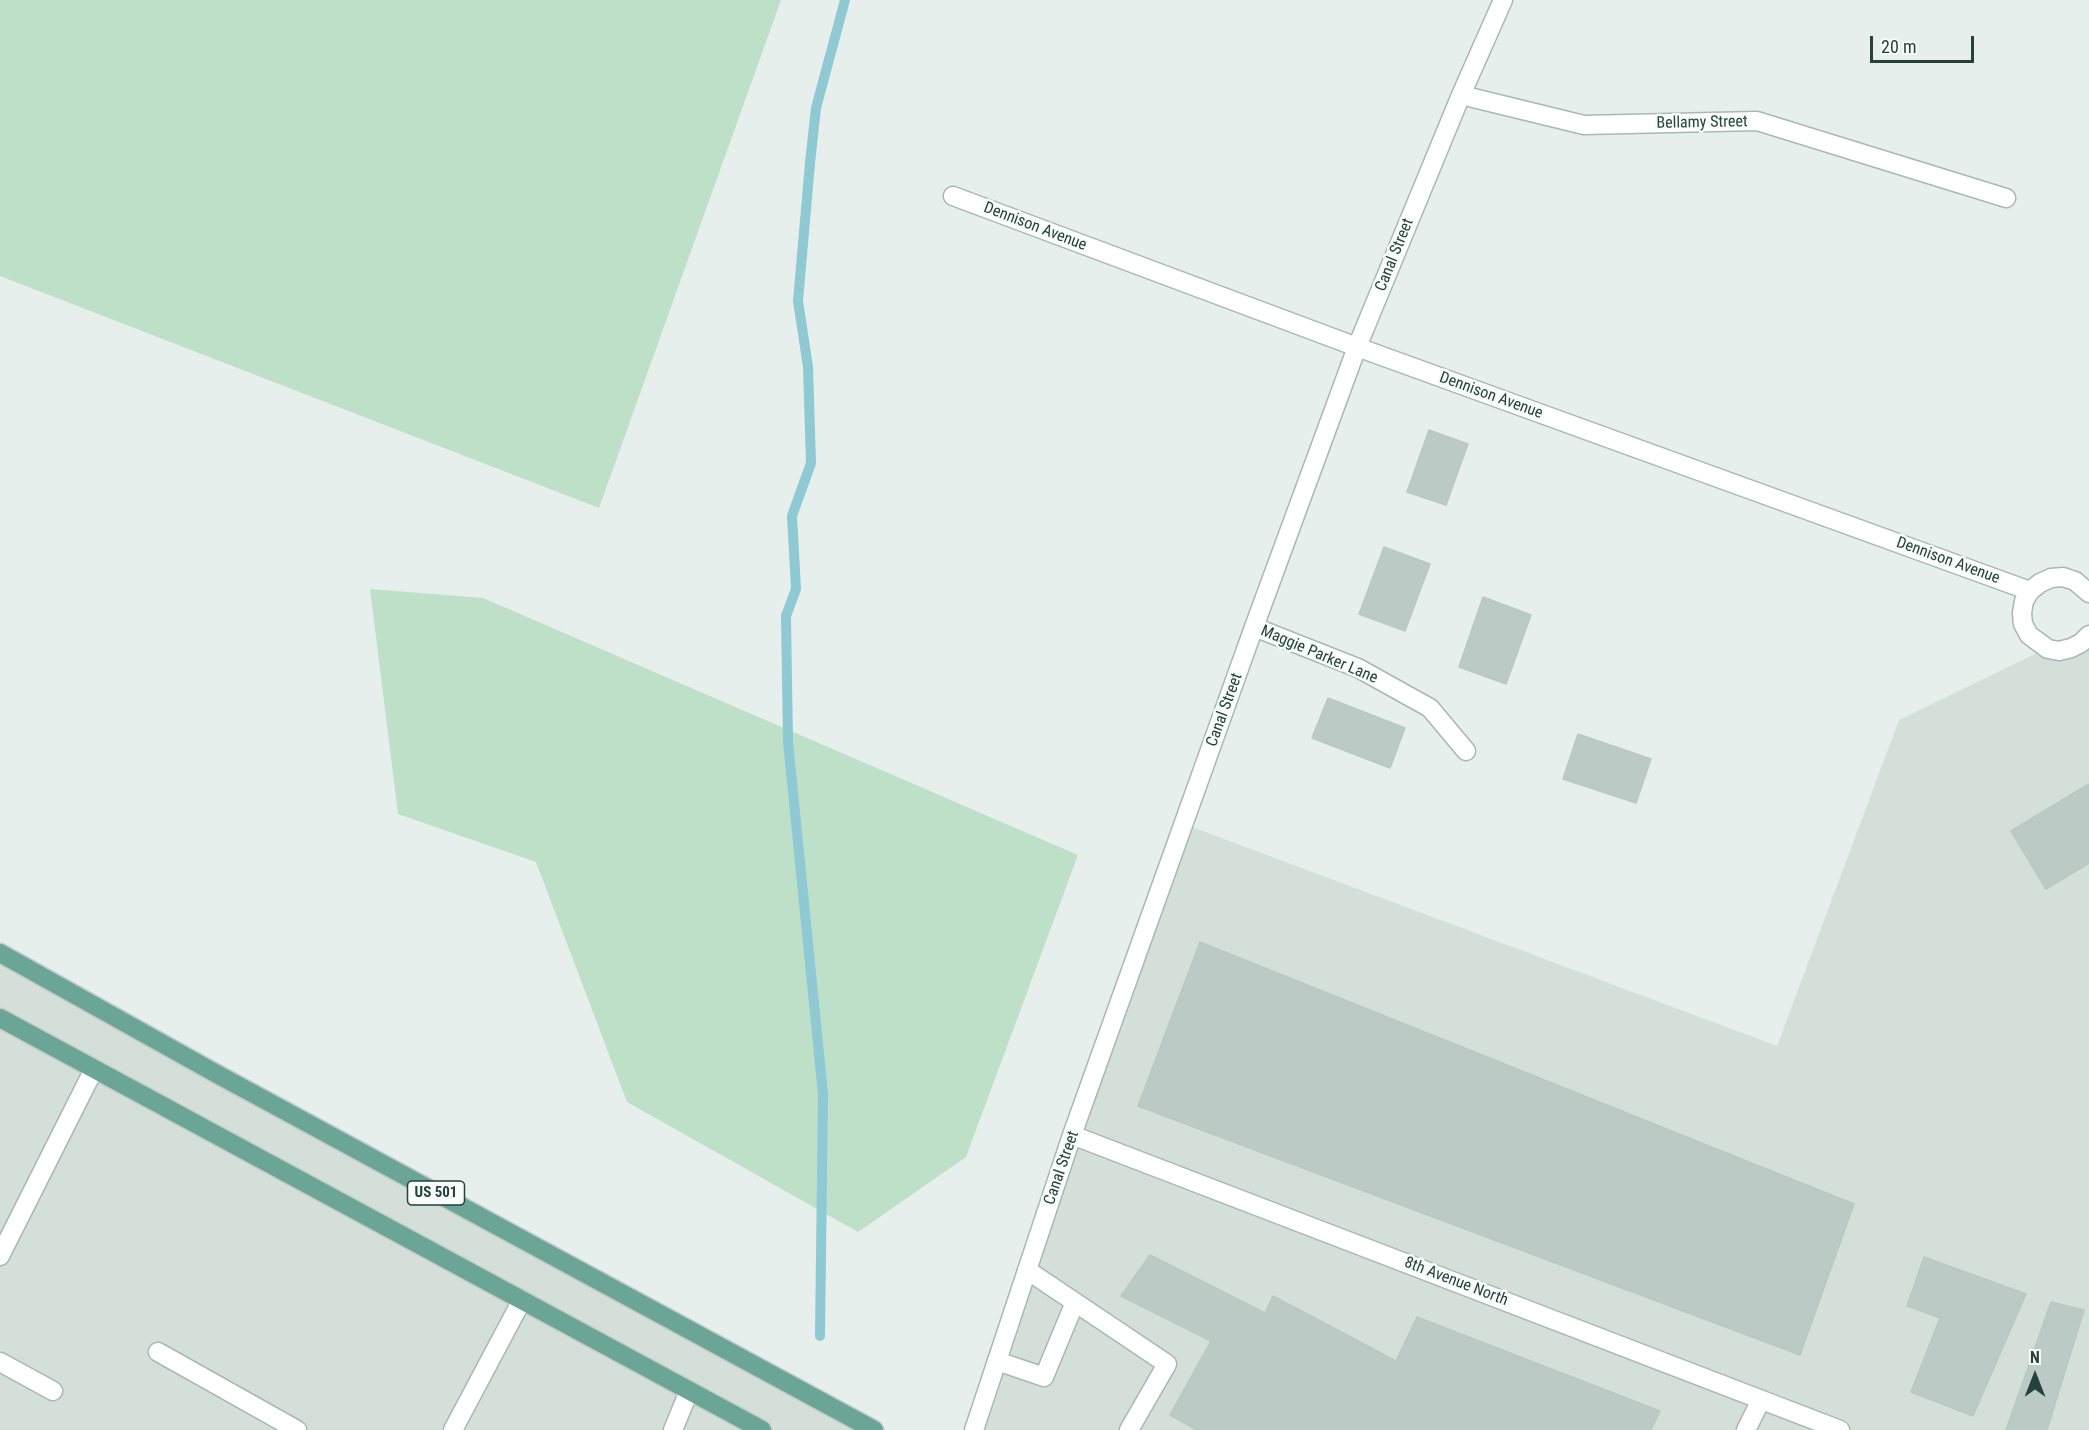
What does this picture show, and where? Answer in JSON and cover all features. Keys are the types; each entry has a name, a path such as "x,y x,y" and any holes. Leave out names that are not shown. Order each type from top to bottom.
{"main road":[{"name":"US 501","path":"0,953 215,1073 874,1430"},
{"path":"0,1018 762,1430"}],"street":[{"name":"Canal Street","path":"974,1430 1072,1135 1357,347 1461,95 1503,0"},
{"name":"Bellamy Street","path":"1461,95 1584,125 1757,121 2006,198"},
{"name":"Dennison Avenue","path":"953,196 1357,347 2030,591"},
{"path":"2089,593 2075,581 2051,578 2030,591 2024,601 2022,613 2023,624 2028,635 2048,649 2059,651 2071,648 2081,643 2089,635"},
{"name":"Maggie Parker Lane","path":"1254,627 1358,668 1430,708 1466,750"},
{"path":"1,1252 94,1069"},
{"name":"8th Avenue North","path":"1072,1135 1840,1430"},
{"path":"1028,1270 1167,1364 1129,1430"},
{"path":"453,1430 522,1300"},
{"path":"997,1361 1044,1377 1075,1302"},
{"path":"158,1352 297,1430"},
{"path":"0,1362 53,1391"},
{"path":"673,1430 689,1391"},
{"path":"1746,1430 1761,1400"}],"shaded area":[{"path":"2089,624 2089,1430 974,1430 1184,824 1777,1046 1899,720 2084,630"},
{"path":"0,956 874,1430 0,1430"}],"green space":[{"path":"0,0 781,0 599,508 0,276"},
{"path":"370,589 483,598 1078,855 966,1157 858,1232 627,1102 536,862 398,814"}],"building":[{"path":"1429,430 1468,444 1446,505 1407,492"},
{"path":"1384,547 1430,564 1405,631 1359,614"},
{"path":"1483,597 1531,615 1506,684 1459,667"},
{"path":"1328,698 1405,728 1390,768 1312,738"},
{"path":"1578,734 1651,759 1636,803 1563,779"},
{"path":"2089,784 2089,863 2046,889 2011,831"},
{"path":"1200,942 1854,1204 1800,1355 1138,1106"},
{"path":"1150,1255 1265,1313 1273,1296 1396,1361 1417,1317 1660,1411 1651,1430 1197,1430 1170,1415 1211,1341 1121,1296"},
{"path":"1924,1257 2026,1294 1973,1416 1911,1392 1940,1318 1907,1306"},
{"path":"2051,1302 2084,1310 2047,1430 2006,1430"}],"waterway":[{"path":"820,1336 823,1094 788,742 786,616 796,589 792,516 811,463 808,367 798,301 810,163 816,108 845,0"}]}
